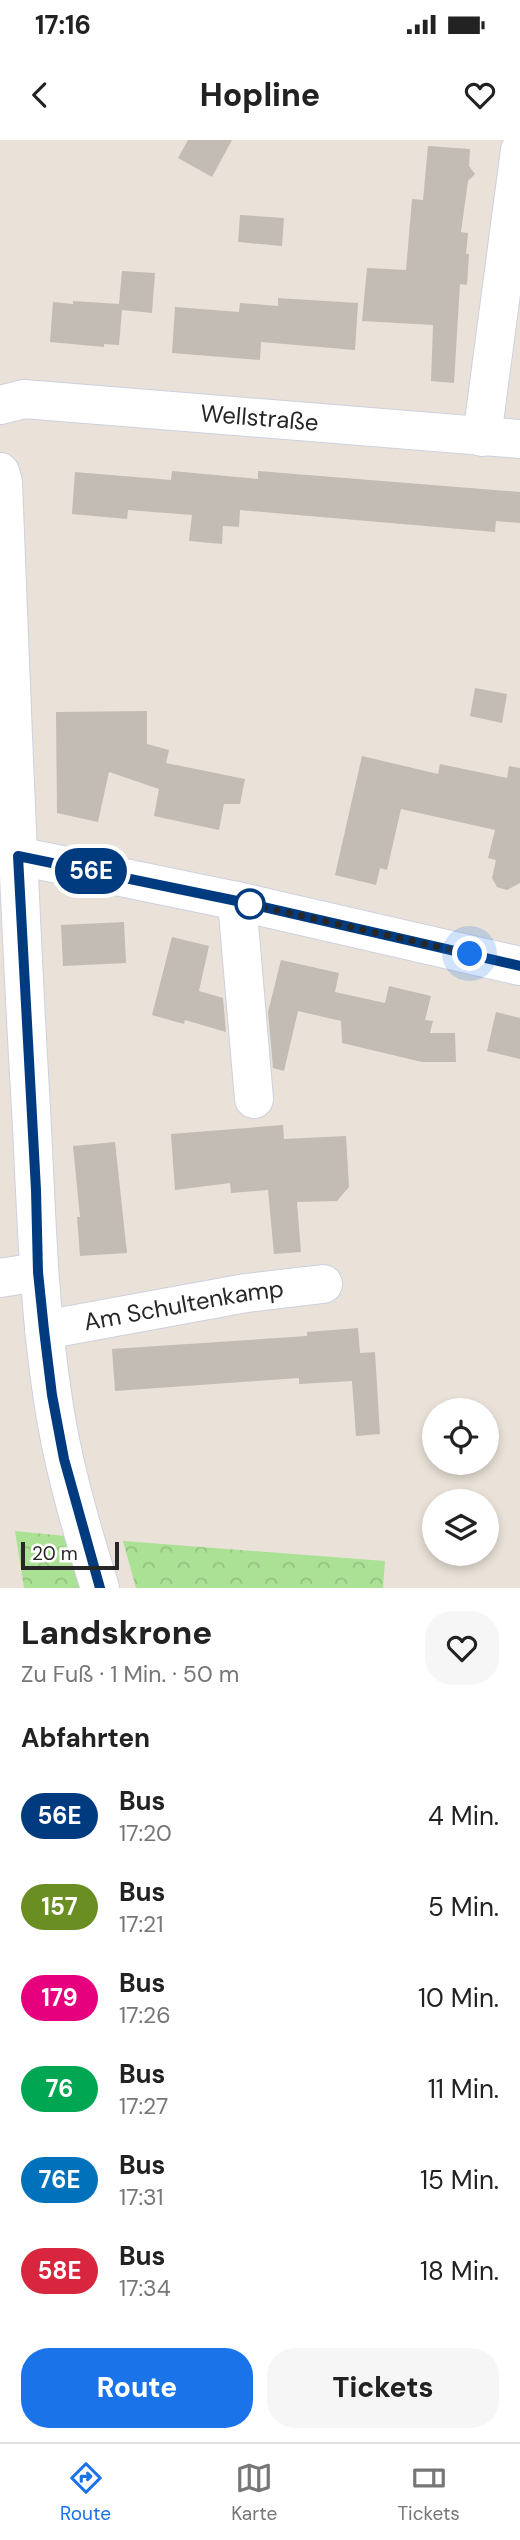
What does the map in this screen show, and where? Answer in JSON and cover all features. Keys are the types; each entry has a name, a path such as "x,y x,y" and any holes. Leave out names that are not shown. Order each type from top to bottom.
{"street":[{"path":"482,437 520,150"},
{"name":"Wellstraße","path":"0,405 24,399 520,439"},
{"path":"0,472 4,482 38,1272 52,1395 64,1459 100,1588"},
{"path":"18,856 237,901 520,966"},
{"path":"237,901 254,1099"},
{"path":"0,1278 38,1272"},
{"name":"Am Schultenkamp","path":"44,1330 246,1293 323,1284"}],"green space":[{"path":"15,1531 65,1536 80,1588 24,1588"},
{"path":"123,1541 385,1561 383,1588 136,1588"}],"building":[{"path":"188,140 232,140 212,177 178,158"},
{"path":"428,146 470,149 469,166 475,174 468,181 461,232 468,233 466,254 469,254 467,285 460,284 454,383 431,381 433,325 362,321 367,268 406,270 412,199 423,200"},
{"path":"240,215 284,218 282,246 238,242"},
{"path":"122,271 155,273 152,313 122,310 119,345 104,344 104,347 50,342 53,302 119,304"},
{"path":"278,298 358,303 355,350 261,342 260,360 172,353 175,307 239,312 240,303 278,306"},
{"path":"172,471 258,479 258,471 520,492 520,523 496,521 495,532 240,510 239,527 223,526 222,544 189,541 192,515 128,510 127,519 72,514 75,472 171,480"},
{"path":"475,688 507,694 502,723 470,716"},
{"path":"147,711 147,744 169,750 166,763 245,779 240,804 224,804 219,830 154,816 159,789 109,772 98,822 57,813 56,712"},
{"path":"362,756 438,774 440,764 507,778 509,766 520,768 520,883 507,890 497,887 492,878 496,860 488,858 495,830 401,809 387,870 380,868 376,885 335,875"},
{"path":"124,922 126,963 63,966 61,925"},
{"path":"172,937 209,946 199,991 223,998 226,1032 185,1020 184,1024 152,1015"},
{"path":"281,960 339,973 335,992 385,1003 389,986 431,996 425,1020 433,1021 430,1033 455,1033 456,1062 422,1062 342,1043 341,1021 298,1011 284,1071 273,1068 268,1012"},
{"path":"496,1012 520,1018 520,1059 487,1051"},
{"path":"283,1125 284,1139 346,1136 349,1187 337,1201 297,1202 301,1252 274,1254 268,1190 231,1193 230,1183 175,1190 171,1134"},
{"path":"115,1142 127,1253 80,1256 77,1217 80,1217 73,1146"},
{"path":"358,1328 360,1353 375,1352 380,1434 356,1436 352,1381 299,1384 299,1378 115,1391 112,1349 307,1336 307,1332"}],"bus line":[{"name":"56E","path":"100,1588 64,1459 44,1330 38,1272 18,856 237,901 520,966"}],"route":[{"path":"250,904 245,903 470,954"}]}
